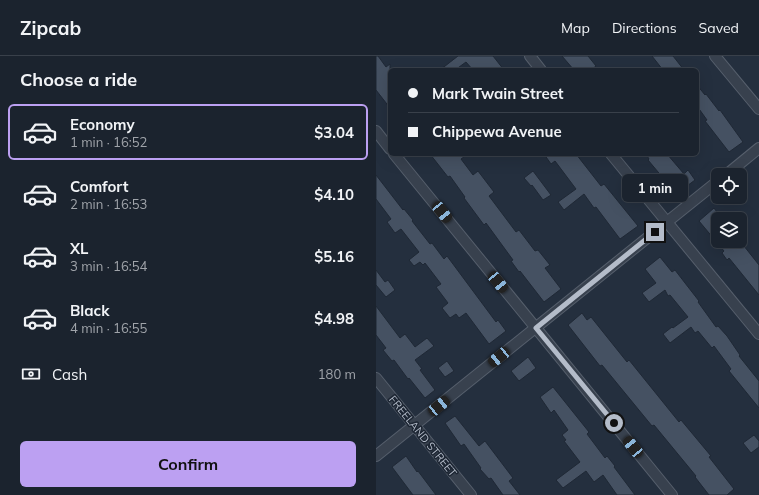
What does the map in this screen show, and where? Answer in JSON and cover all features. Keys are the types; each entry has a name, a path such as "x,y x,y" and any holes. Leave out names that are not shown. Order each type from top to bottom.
{"street":[{"path":"530,56 539,68"},
{"path":"716,56 757,102"},
{"path":"376,131 388,146"},
{"path":"735,168 759,148"},
{"path":"396,156 672,495"},
{"path":"612,156 759,334"},
{"path":"376,456 711,187"},
{"name":"FREELAND STREET","path":"376,378 471,495"}],"building":[{"path":"376,56 378,56 386,67 390,64 390,68 388,68 388,105 376,90"},
{"path":"458,56 493,56 502,68 471,68 466,62 458,68 443,68"},
{"path":"562,56 588,56 596,66 594,68 572,68"},
{"path":"652,56 673,56 682,68 661,68"},
{"path":"699,88 719,111 720,110 743,142 729,152 705,121 707,120 699,109"},
{"path":"432,156 465,156 461,159 473,175 478,171 494,192 489,196 516,232 519,230 535,251 538,250 550,265 545,268 561,289 544,302 520,271 519,272 511,261 513,260 486,223 484,225 450,176 448,177"},
{"path":"545,156 578,156 601,186 604,184 638,226 620,239 596,207 594,208 584,194 564,210 558,202 576,189 555,161 551,164"},
{"path":"647,156 669,156 684,174 688,170 695,180 675,195 668,186 669,185 648,160"},
{"path":"533,171 551,195 543,200 532,185 531,186 524,178"},
{"path":"376,175 403,210 404,209 413,220 412,221 430,244 432,243 444,259 447,256 496,322 498,320 506,331 489,344 466,313 459,318 456,314 450,318 442,308 448,303 436,287 441,284 425,263 423,265 420,262 414,266 409,260 419,252 401,229 395,233 387,222 391,219 376,199"},
{"path":"714,208 717,212 711,212 711,235 699,221"},
{"path":"722,248 746,248 759,265 759,295 729,258 727,260 722,253 724,251"},
{"path":"660,257 672,272 675,270 699,301 698,302 716,327 718,326 727,336 740,355 739,356 759,381 759,408 729,371 731,369 714,346 712,348 698,331 695,333 691,327 670,343 663,334 688,317 670,295 668,296 665,290 649,302 642,293 656,283 645,269"},
{"path":"376,270 385,282 388,280 395,290 386,297 376,285"},
{"path":"376,306 400,338 405,334 415,347 427,338 434,346 415,360 422,369 420,370 435,390 425,398 394,360 392,361 383,350 386,348 376,335"},
{"path":"582,313 587,320 591,317 627,362 629,360 679,422 681,420 711,456 709,457 734,489 727,495 709,495 695,477 696,476 654,425 652,426 602,365 600,366 568,325"},
{"path":"528,357 536,368 519,381 511,371"},
{"path":"447,361 454,371 445,377 438,368"},
{"path":"553,387 589,432 587,434 605,458 607,456 615,466 614,467 635,495 617,495 603,475 594,482 586,471 563,488 556,480 580,462 564,441 566,440 562,435 568,430 554,410 551,413 540,397"},
{"path":"455,416 479,446 485,441 513,478 509,481 520,495 503,495 491,478 489,479 480,469 481,468 464,444 461,446 445,423"},
{"path":"754,435 759,441 759,447 751,453 743,443"},
{"path":"406,456 436,495 413,495 392,467"}],"route":[{"path":"614,423 536,328 655,232"}]}
